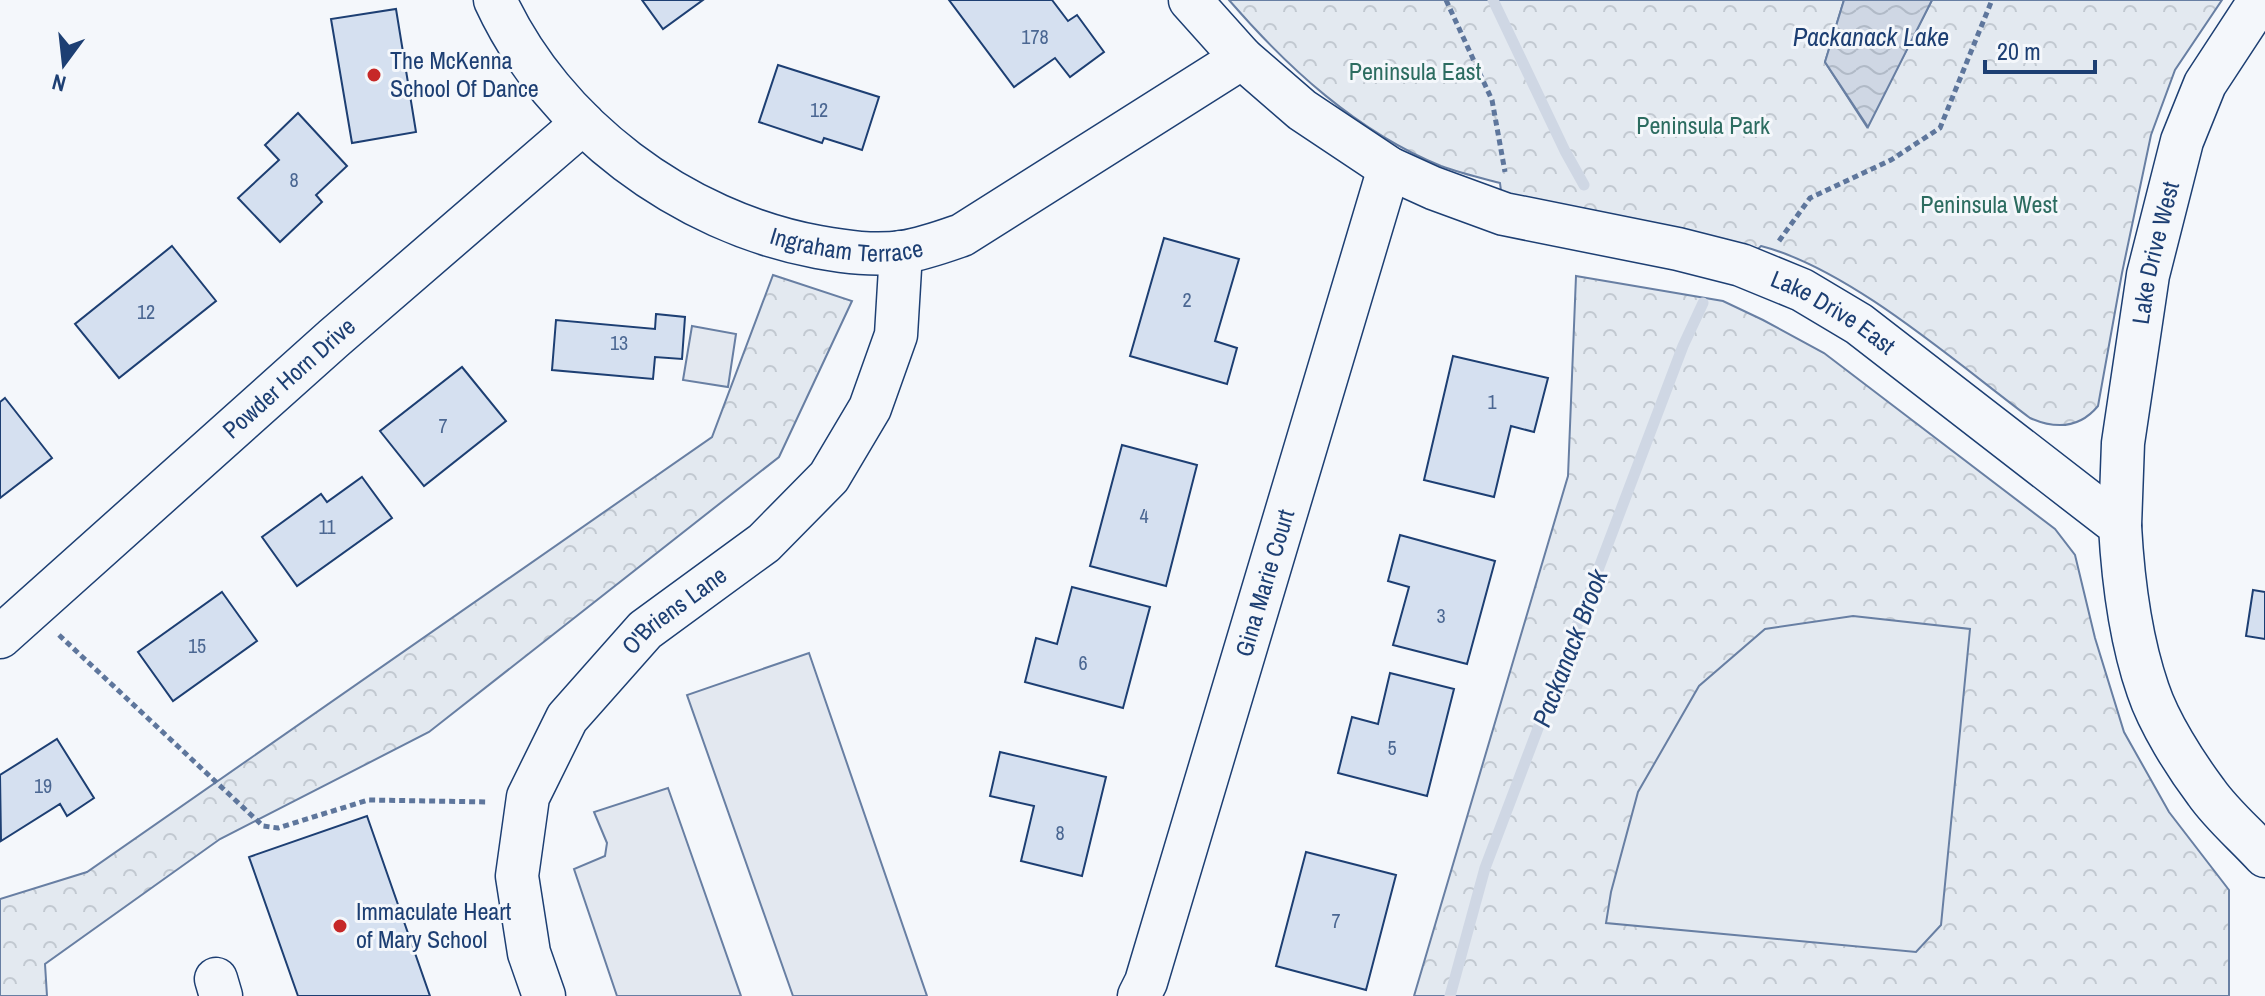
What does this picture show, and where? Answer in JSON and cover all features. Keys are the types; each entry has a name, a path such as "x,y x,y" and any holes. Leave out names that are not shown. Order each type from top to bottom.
{"street":[{"name":"Ingraham Terrace","path":"495,0 505,22 541,76 583,123 618,154 674,193 734,223 797,243 856,253 901,252 962,235 1242,58"},
{"name":"Lake Drive East","path":"1190,0 1242,58 1302,110 1389,168 1433,188 1512,215 1741,265 1802,290 1859,324 2120,526"},
{"name":"Lake Drive West","path":"2120,526 2123,443 2148,275 2182,141 2205,84 2260,0"},
{"name":"Powder Horn Drive","path":"0,637 334,338 583,123"},
{"name":"Gina Marie Court","path":"1139,996 1151,967 1389,168"},
{"name":"O'Briens Lane","path":"544,996 529,953 517,876 527,803 567,718 645,630 764,543 829,477 870,408 896,335 901,252"},
{"path":"2120,526 2122,565 2132,627 2148,692 2177,747 2207,794 2265,856"}],"path":[{"path":"1446,0 1492,100 1512,215"},
{"path":"1757,272 1810,198 1891,160 1940,128 1992,0"},
{"path":"32,609 263,826 278,828 368,800 527,803"}],"green space":[{"path":"1229,0 1844,0 1825,62 1867,127 1932,0 2222,0 2175,70 2151,135 2098,406 2075,423 2057,425 2030,418 1901,320 1830,275 1795,258 1761,246 1741,265 1504,214 1500,183 1441,166 1410,152 1352,116 1299,73"},
{"path":"773,275 852,301 779,457 429,732 220,839 45,964 47,996 0,996 0,899 87,872 712,437"},
{"path":"1576,276 1723,301 1763,320 1824,353 2055,529 2075,555 2095,638 2124,732 2169,812 2229,890 2229,996 1414,996 1568,476"},
{"path":"1853,616 1970,629 1941,925 1916,952 1606,923 1611,892 1638,792 1699,686 1765,629"}],"shaded area":[{"path":"692,326 736,334 728,387 683,380"},
{"path":"809,653 927,996 793,996 687,695"},
{"path":"668,788 741,996 617,996 574,869 605,856 607,843 594,812"}],"water":[{"name":"Packanack Lake","path":"1844,0 1932,0 1868,127 1825,62"}],"building":[{"path":"642,0 703,0 663,29"},
{"path":"949,0 1052,0 1068,21 1077,15 1104,52 1070,77 1055,58 1014,87"},
{"name":"The McKenna School Of Dance","path":"396,9 416,132 352,143 331,19"},
{"path":"778,65 879,97 862,150 824,138 822,143 759,122"},
{"path":"298,113 347,166 316,195 322,202 280,242 238,198 279,160 265,145"},
{"path":"1164,238 1239,259 1215,341 1237,348 1227,384 1130,356"},
{"path":"172,246 216,301 119,378 75,324"},
{"path":"656,314 685,317 682,359 655,357 653,379 552,370 556,320 655,329"},
{"path":"1453,356 1548,378 1534,432 1511,426 1494,497 1424,480"},
{"path":"462,367 506,421 424,486 380,431"},
{"path":"5,398 52,458 0,498 0,402"},
{"path":"1122,445 1197,465 1166,586 1090,566"},
{"path":"362,477 392,518 297,586 262,537 321,494 327,502"},
{"path":"1400,535 1495,561 1467,664 1393,645 1409,587 1388,581"},
{"path":"1072,587 1150,607 1123,708 1025,682 1036,638 1057,644"},
{"path":"2253,590 2265,592 2265,639 2246,636"},
{"path":"222,592 257,641 173,701 138,652"},
{"path":"1390,673 1454,689 1427,796 1338,773 1352,717 1378,724"},
{"path":"57,739 94,798 67,816 60,804 1,841 0,775"},
{"path":"1000,752 1106,777 1082,876 1021,861 1034,806 990,796"},
{"name":"Immaculate Heart of Mary School","path":"367,816 430,996 298,996 249,857"},
{"path":"1306,852 1396,875 1366,990 1276,966"}],"waterway":[{"name":"Packanack Brook","path":"1493,0 1584,185"},
{"name":"Packanack Brook","path":"1450,996 1485,868 1683,346 1703,303"}],"place":[{"name":"The McKenna School Of Dance","path":"374,75"},
{"name":"Immaculate Heart of Mary School","path":"340,926"}],"park label":[{"name":"Peninsula East","path":"1415,72"},
{"name":"Peninsula Park","path":"1703,126"},
{"name":"Peninsula West","path":"1989,205"}]}
